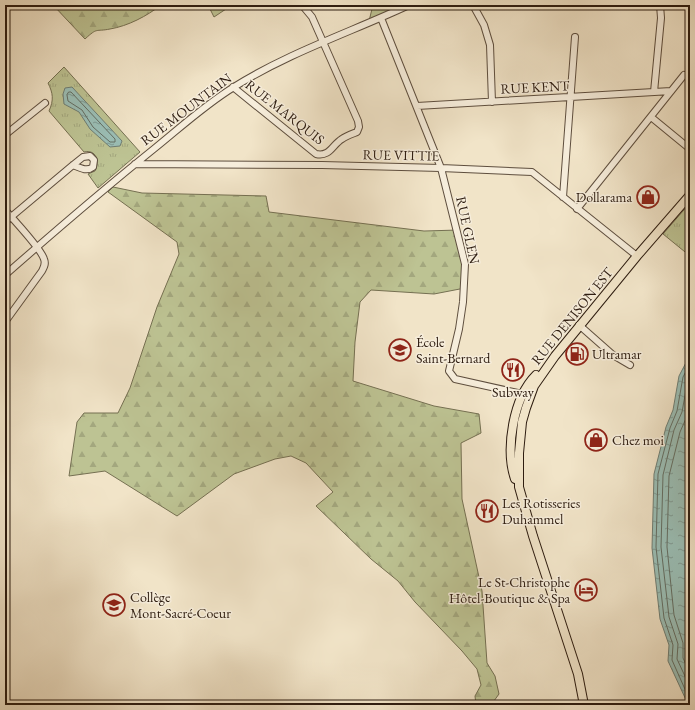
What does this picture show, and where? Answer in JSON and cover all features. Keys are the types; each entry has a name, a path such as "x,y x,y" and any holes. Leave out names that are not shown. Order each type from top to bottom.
{"main road":[{"name":"RUE DENISON EST","path":"584,705 578,674 533,536 514,472 512,438 515,417 533,378 554,356 690,195"}],"street":[{"path":"302,5 312,17 323,42"},
{"name":"RUE MOUNTAIN","path":"5,275 135,164 213,100 257,73 323,42 409,5"},
{"path":"473,5 484,25 490,45 492,102"},
{"path":"654,92 661,18 660,5"},
{"name":"RUE GLEN","path":"381,18 442,168 465,264 463,302 459,329 449,372 455,379 526,395"},
{"path":"563,197 575,37"},
{"name":"RUE MARQUIS","path":"233,87 316,154 322,155 328,152 341,139 357,132 359,127 358,120 323,42"},
{"path":"577,209 684,74"},
{"name":"RUE KENT","path":"416,106 671,91"},
{"path":"5,135 45,103"},
{"path":"650,117 690,149"},
{"name":"RUE VITTIE","path":"135,164 314,165 532,172 637,256"},
{"path":"5,222 73,165"},
{"path":"5,210 37,247 44,258 45,264 42,271 5,322"},
{"path":"579,325 612,354 630,365"}],"green space":[{"path":"53,5 161,5 150,13 130,23 117,28 95,31 85,39"},
{"path":"208,5 232,5 214,17"},
{"path":"373,5 400,5 369,21"},
{"path":"64,67 140,152 98,188 88,174 95,171 97,163 96,157 91,152 84,152 49,111 52,103 52,97 48,83"},
{"path":"113,187 142,193 266,196 269,212 424,231 459,230 465,288 434,294 371,290 360,302 355,342 353,381 434,406 479,414 481,433 461,443 462,499 482,591 487,663 495,676 499,694 491,705 476,705 475,696 481,685 477,669 462,651 415,602 398,581 371,559 316,506 333,492 306,463 291,456 275,459 234,474 177,516 105,471 69,476 77,422 84,413 118,413 130,388 157,307 179,254 177,242 108,192"},
{"path":"690,203 690,256 663,234"}],"water":[{"path":"72,87 122,141 120,146 110,147 90,129 79,112 64,104 63,94 65,88"},
{"path":"690,355 690,700 687,702 668,661 669,645 660,619 652,548 654,474 666,427 673,410 679,376"}],"place":[{"name":"Dollarama","path":"648,197"},
{"name":"École Saint-Bernard","path":"400,350"},
{"name":"Ultramar","path":"577,354"},
{"name":"Subway","path":"513,370"},
{"name":"Chez moi","path":"596,440"},
{"name":"Les Rotisseries Duhammel","path":"487,511"},
{"name":"Le St-Christophe Hôtel-Boutique & Spa","path":"586,590"},
{"name":"Collège Mont-Sacré-Coeur","path":"114,605"}]}
